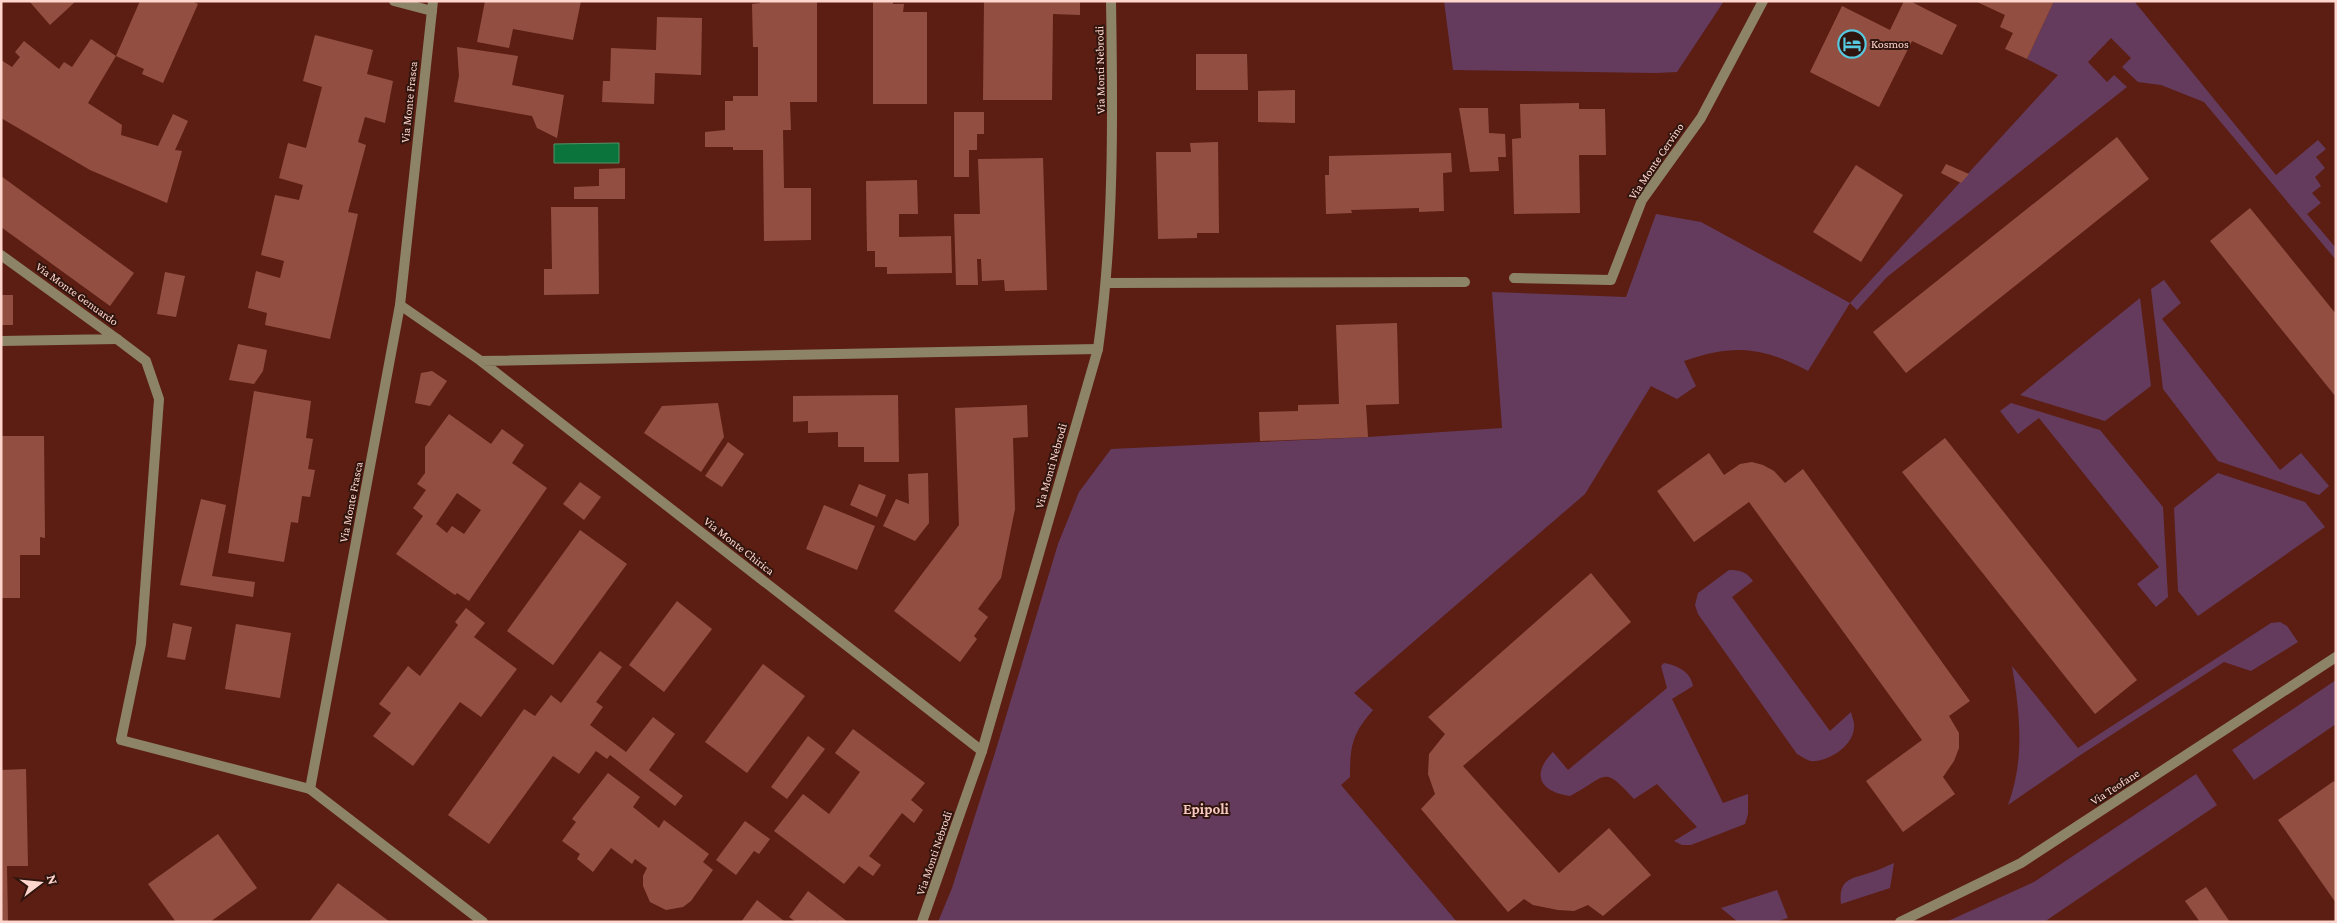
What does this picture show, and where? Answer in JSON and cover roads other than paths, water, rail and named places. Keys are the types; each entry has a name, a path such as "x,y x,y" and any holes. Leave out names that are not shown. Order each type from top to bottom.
{"street":[{"path":"394,1 432,6"},
{"name":"Via Monti Nebrodi","path":"922,922 982,751 1098,349 1107,283 1113,119 1111,1"},
{"name":"Via Monte Cervino","path":"1514,278 1611,280 1642,200 1701,118 1763,1"},
{"name":"Via Monte Frasca","path":"310,789 400,305 432,6"},
{"name":"Via Monte Genuardo","path":"1,255 117,339"},
{"path":"1107,283 1465,282"},
{"name":"Via Monte Chirica","path":"400,305 481,361 982,751"},
{"path":"117,339 146,361 159,398 142,644 120,740 310,789 483,922"},
{"name":"Via Monte Genuardo","path":"1,341 117,339"},
{"path":"481,361 1098,349"},
{"name":"Via Teofane","path":"1900,922 2021,863 2336,657"}],"place":[{"name":"Kosmos","path":"1852,44"}],"district":[{"name":"Epipoli","path":"1206,809"}]}
